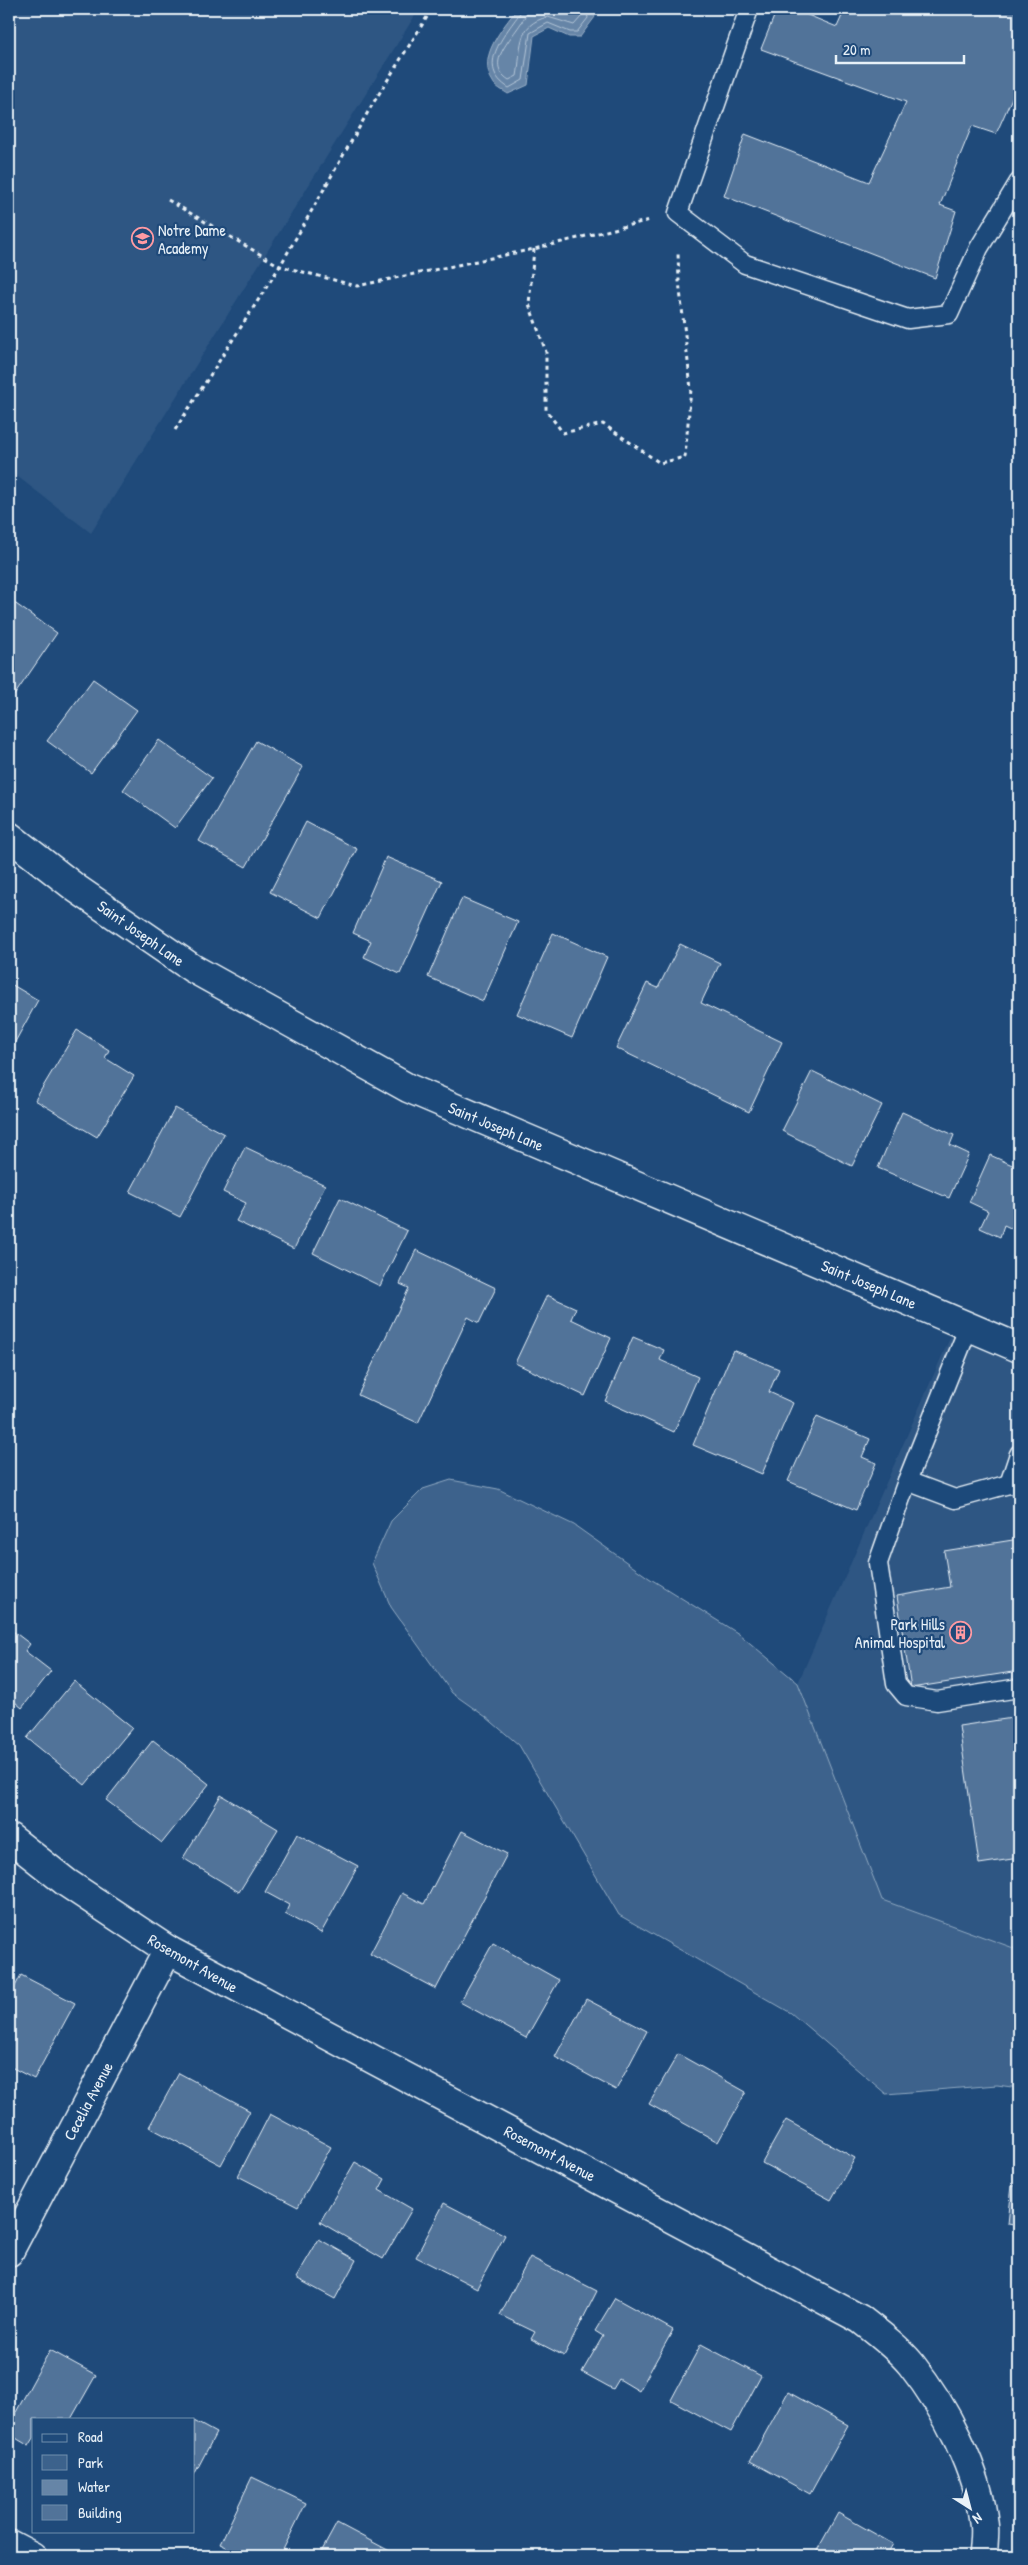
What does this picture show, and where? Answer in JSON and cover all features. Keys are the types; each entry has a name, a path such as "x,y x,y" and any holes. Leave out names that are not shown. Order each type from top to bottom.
{"street":[{"name":"Saint Joseph Lane","path":"9,836 77,889 192,968 408,1088 1019,1348"},
{"name":"Rosemont Avenue","path":"9,1836 67,1883 168,1950 860,2319 883,2337 910,2363 933,2396 959,2442 978,2495 984,2526 983,2556"},
{"name":"Cecelia Avenue","path":"9,2252 168,1950"},
{"path":"9,2544 32,2556"}],"lane":[{"path":"749,9 678,213 745,264 908,319 949,314 979,248 1019,182"},
{"path":"969,1326 907,1481 878,1563 896,1684 906,1696 937,1701 1019,1688"},
{"path":"907,1481 955,1499 1014,1485 1019,1454"}],"path":[{"path":"175,430 280,266 372,105 432,9"},
{"path":"168,200 280,266 357,286 534,249 678,213 679,281 691,389 685,457 660,463 603,424 563,433 546,410 546,352 529,304 534,249"}],"shaded area":[{"name":"Notre Dame Academy","path":"9,9 419,9 91,533 9,470"},
{"path":"957,1322 1019,1348 1019,1950 882,1900 798,1683"}],"green space":[{"path":"451,1480 498,1489 574,1525 649,1578 739,1634 798,1683 882,1900 1019,1950 1019,2088 997,2085 886,2094 791,2013 619,1915 519,1745 486,1717 452,1693 391,1607 372,1563 391,1521 423,1489"}],"water":[{"path":"517,9 590,9 595,17 580,37 569,37 549,28 534,36 528,85 508,94 494,84 489,72 489,53 493,43"}],"building":[{"path":"777,9 793,9 837,27 845,9 1019,9 1019,23 1013,38 1019,43 1019,82 996,134 972,126 940,205 956,211 935,278 724,196 745,134 869,182 906,102 761,49"},
{"path":"13,602 57,633 9,703 9,607"},
{"path":"93,679 137,710 91,773 47,741"},
{"path":"159,740 212,778 175,828 123,790"},
{"path":"256,741 303,767 246,867 199,841"},
{"path":"306,822 357,849 321,918 270,892"},
{"path":"386,857 442,881 400,974 364,957 371,941 353,933"},
{"path":"462,898 518,922 483,1001 428,977"},
{"path":"553,933 607,957 572,1038 517,1014"},
{"path":"680,944 720,963 701,1003 782,1042 749,1112 616,1048 647,983 658,988"},
{"path":"9,983 38,1000 9,1053"},
{"path":"77,1030 109,1050 105,1058 134,1076 97,1137 35,1100"},
{"path":"812,1071 882,1105 852,1166 782,1131"},
{"path":"175,1108 224,1134 180,1217 130,1192"},
{"path":"902,1112 954,1135 950,1145 969,1154 949,1198 878,1168"},
{"path":"245,1147 325,1185 294,1249 236,1221 246,1203 223,1192"},
{"path":"990,1155 1019,1168 1019,1232 1004,1225 1000,1237 980,1228 988,1211 969,1202"},
{"path":"340,1198 407,1231 380,1286 313,1253"},
{"path":"416,1250 496,1288 479,1323 468,1317 418,1423 358,1395 409,1288 400,1284"},
{"path":"547,1295 576,1308 571,1319 611,1338 585,1396 515,1363"},
{"path":"633,1337 664,1350 660,1360 698,1377 674,1432 605,1401"},
{"path":"733,1350 779,1369 769,1392 793,1403 762,1474 693,1445"},
{"path":"817,1416 870,1439 862,1457 876,1463 856,1510 788,1481"},
{"name":"Park Hills Animal Hospital","path":"1019,1539 1019,1671 911,1688 897,1596 950,1587 944,1551"},
{"path":"9,1628 30,1644 25,1651 51,1671 22,1708 9,1697"},
{"path":"74,1681 132,1728 85,1785 27,1738"},
{"path":"1019,1717 1019,1858 979,1864 959,1726"},
{"path":"153,1740 209,1784 162,1843 106,1800"},
{"path":"221,1795 278,1829 239,1892 183,1858"},
{"path":"462,1831 507,1854 436,1989 370,1954 402,1893 424,1904"},
{"path":"297,1834 358,1866 321,1933 285,1914 289,1905 265,1892"},
{"path":"493,1943 559,1980 526,2038 460,2002"},
{"path":"21,1975 75,2003 34,2079 9,2066 9,1998"},
{"path":"586,1999 647,2031 616,2090 555,2057"},
{"path":"678,2054 746,2092 718,2142 649,2104"},
{"path":"179,2073 250,2111 221,2165 149,2127"},
{"path":"270,2114 331,2147 298,2207 238,2176"},
{"path":"786,2120 855,2158 831,2200 762,2163"},
{"path":"355,2162 385,2179 379,2190 412,2209 383,2259 320,2222"},
{"path":"1012,2185 1019,2185 1019,2226 1008,2224"},
{"path":"444,2203 505,2235 477,2288 416,2257"},
{"path":"319,2239 356,2260 335,2299 296,2278"},
{"path":"530,2257 597,2291 564,2356 531,2339 535,2332 500,2315"},
{"path":"615,2298 673,2330 639,2391 619,2379 613,2389 582,2372 603,2336 595,2331"},
{"path":"701,2344 761,2376 731,2432 671,2400"},
{"path":"50,2350 96,2375 72,2418 32,2418 32,2441 29,2446 9,2434 9,2425"},
{"path":"788,2392 848,2425 810,2494 750,2461"},
{"path":"195,2422 216,2433 195,2473"},
{"path":"252,2477 306,2503 280,2556 245,2556 220,2544"},
{"path":"838,2513 893,2544 886,2556 814,2556"},
{"path":"337,2523 399,2556 319,2556"}],"place":[{"name":"Notre Dame Academy","path":"142,239"},
{"name":"Park Hills Animal Hospital","path":"961,1633"}]}
